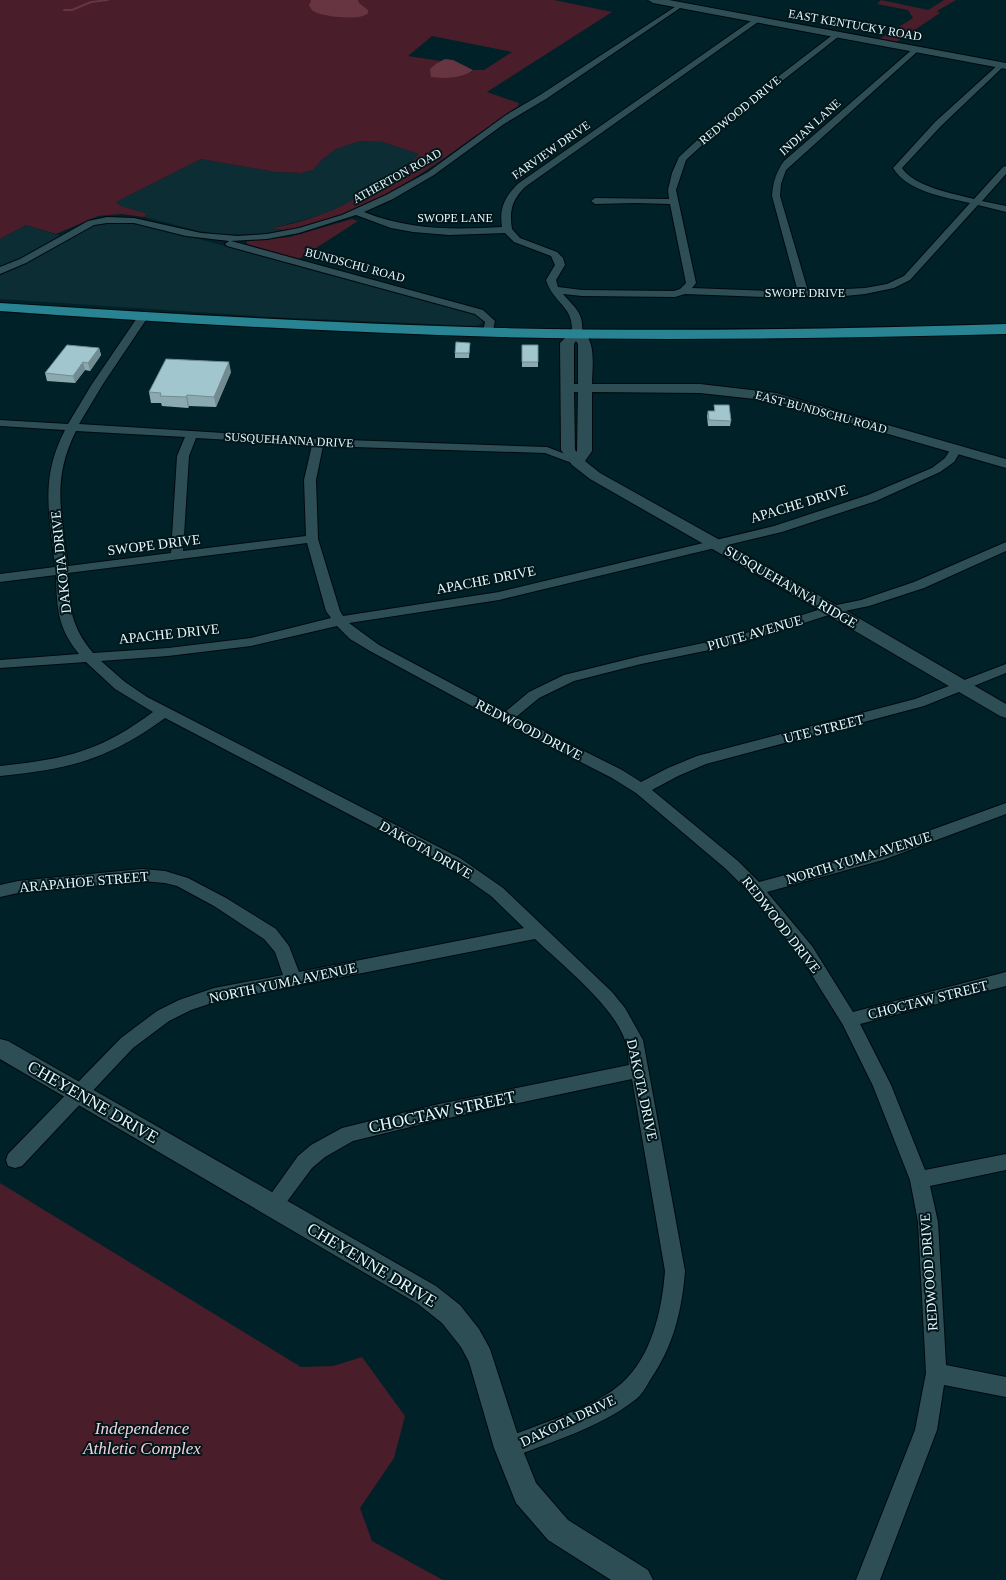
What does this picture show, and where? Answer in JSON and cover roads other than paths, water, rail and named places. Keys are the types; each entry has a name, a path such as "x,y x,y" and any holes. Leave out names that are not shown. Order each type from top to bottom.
{"highway":[{"path":"0,307 296,326 488,332 577,334 836,334 1006,330"}],"main road":[{"name":"EAST KENTUCKY ROAD","path":"653,0 1003,66"}],"street":[{"name":"ATHERTON ROAD","path":"0,271 91,223 101,220 120,218 138,220 200,236 249,239 262,238 313,227 358,213 416,182 449,161 509,117 541,98 681,6"},
{"name":"FARVIEW DRIVE","path":"507,230 505,206 512,194 522,184 756,20"},
{"name":"REDWOOD DRIVE","path":"684,291 691,283 672,190 676,173 682,159 688,152 835,35"},
{"name":"INDIAN LANE","path":"804,294 776,196 777,184 782,170 803,148 915,49"},
{"path":"1003,66 938,124 897,168 901,176 913,183 939,192 1006,209"},
{"name":"SWOPE DRIVE","path":"554,290 582,293 674,294 684,291 804,294 861,292 890,287 902,282 1006,169"},
{"path":"595,201 636,200 675,202"},
{"name":"SWOPE LANE","path":"358,213 390,226 415,231 452,232 507,230"},
{"path":"507,230 517,240 554,254 558,258 560,265 551,280 554,290 576,315 578,322 577,334 585,343 585,450 577,462"},
{"name":"BUNDSCHU ROAD","path":"200,236 479,312 490,321 488,332"},
{"name":"DAKOTA DRIVE","path":"142,317 71,428 59,456 55,482 55,503 62,571 63,607 67,625 91,658 109,677 123,688 164,711 454,862 497,892 606,997 619,1013 634,1040 675,1271 673,1299 667,1326 652,1361 629,1392 596,1410 508,1448"},
{"name":"SUSQUEHANNA RIDGE","path":"577,334 567,343 568,450 577,462 595,476 832,610 1006,712"},
{"path":"568,366 585,367"},
{"name":"EAST BUNDSCHU ROAD","path":"568,388 718,389 756,393 776,397 1006,464"},
{"name":"SUSQUEHANNA DRIVE","path":"0,423 192,436 547,450 577,462"},
{"path":"177,557 178,516 183,456 192,436"},
{"path":"318,442 310,480 312,539 333,611 338,622"},
{"name":"APACHE DRIVE","path":"0,664 168,652 251,642 338,622 499,596 778,528 872,498 936,470 950,460 956,449"},
{"name":"SWOPE DRIVE","path":"0,578 312,539"},
{"name":"PIUTE AVENUE","path":"506,718 534,694 569,678 641,660 739,640 832,610 864,603 919,585 1006,546"},
{"name":"REDWOOD DRIVE","path":"338,622 366,642 446,688 617,774 641,789 732,865 756,889 806,951 849,1020 882,1085 919,1180 928,1222 936,1373 926,1430 868,1580"},
{"name":"UTE STREET","path":"641,789 673,772 702,760 919,704 1006,668"},
{"path":"0,771 53,764 85,756 118,742 164,711"},
{"name":"NORTH YUMA AVENUE","path":"756,889 877,856 1006,808"},
{"name":"ARAPAHOE STREET","path":"0,891 18,887 142,875 176,880 196,888 270,934 283,951 293,980"},
{"name":"NORTH YUMA AVENUE","path":"15,1160 127,1042 163,1016 185,1005 214,995 539,932"},
{"name":"CHOCTAW STREET","path":"849,1020 1006,979"},
{"name":"CHEYENNE DRIVE","path":"0,1048 273,1205 427,1296 451,1314 470,1338 481,1358 508,1448 526,1493 558,1530 638,1580"},
{"name":"CHOCTAW STREET","path":"273,1205 305,1162 318,1151 349,1134 439,1112 640,1070"},
{"path":"919,1180 1006,1162"},
{"path":"936,1373 1006,1387"}],"waterway":[{"path":"64,10 72,10 91,2 108,0"}],"park label":[{"name":"Independence Athletic Complex","path":"142,1438"}]}
